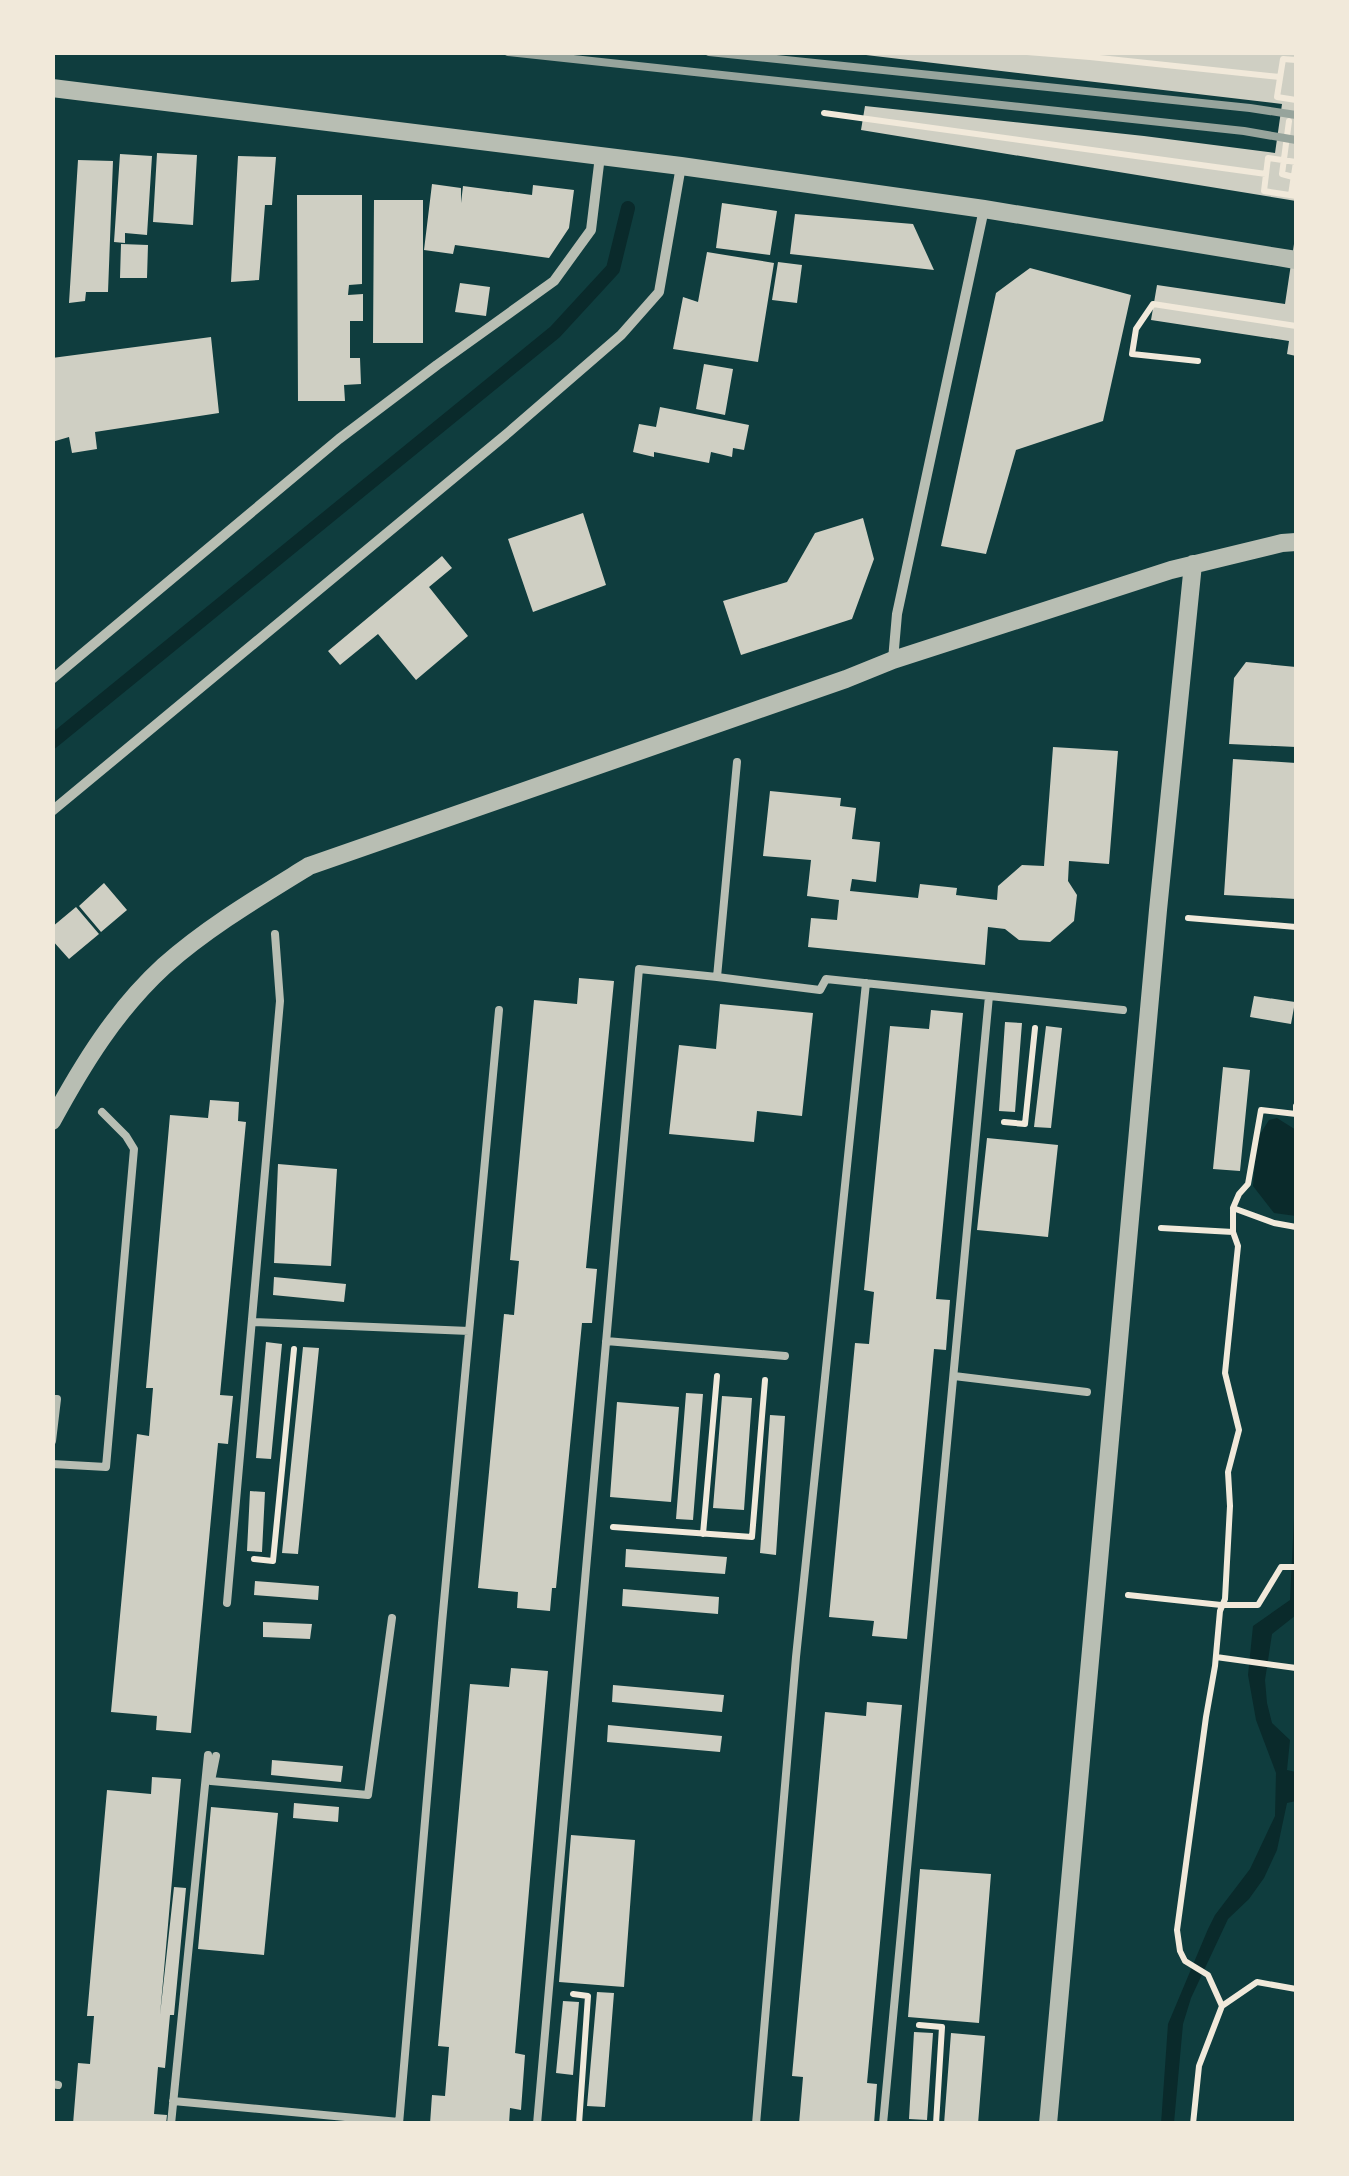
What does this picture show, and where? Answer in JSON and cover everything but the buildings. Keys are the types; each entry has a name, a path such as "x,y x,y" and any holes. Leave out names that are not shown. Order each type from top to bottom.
{"street":[{"path":"52,88 680,166 984,209 1296,260"},
{"path":"52,678 340,439 554,281 591,230 606,157"},
{"path":"52,811 510,432 621,335 659,292 680,166"},
{"path":"894,660 897,614 984,209"},
{"path":"52,1120 83,1064 120,1012 164,966 232,914 309,866 894,660 1193,564 1296,542"},
{"path":"1048,2124 1193,564"}],"lane":[{"path":"716,976 738,762"},
{"path":"227,1603 280,1001 275,934"},
{"path":"537,2124 639,969 820,990 826,978 1123,1010"},
{"path":"756,2124 796,1657 866,983"},
{"path":"883,2124 990,996"},
{"path":"174,2101 399,2123 498,1010"},
{"path":"52,1464 106,1467 134,1149 102,1112"},
{"path":"252,1322 469,1331"},
{"path":"606,1340 785,1356"},
{"path":"954,1376 1087,1392"},
{"path":"52,1399 56,1399 52,1441"},
{"path":"171,2124 212,1756 211,1781 368,1795 392,1618"}],"path":[{"path":"1027,52 1280,77"},
{"path":"1296,60 1283,58 1277,97 1296,100"},
{"path":"824,113 1266,174"},
{"path":"1290,122 1282,174 1293,177"},
{"path":"1268,158 1296,162 1294,196 1264,191 1266,174 1268,158"},
{"path":"1198,361 1132,354 1136,329 1153,304 1296,326"},
{"path":"1158,910 1189,918 1296,927"},
{"path":"978,1119 1025,1124 1038,1002"},
{"path":"1222,2006 1208,1975 1185,1961 1177,1930 1229,1550 1228,1472 1238,1430 1224,1373 1238,1246 1233,1232 1233,1208 1248,1184 1261,1110 1296,1114 1296,1106"},
{"path":"1233,1208 1296,1227"},
{"path":"1161,1228 1233,1232"},
{"path":"232,1557 273,1561 296,1323"},
{"path":"704,1534 719,1350"},
{"path":"590,1525 752,1538 767,1354"},
{"path":"1127,1595 1258,1605 1281,1567 1296,1568"},
{"path":"1216,1657 1292,1668"},
{"path":"1193,2124 1199,2066 1222,2006 1257,1982 1296,1989"},
{"path":"548,1991 588,1996 579,2124"},
{"path":"893,2022 942,2027 936,2124"}],"water":[{"path":"1277,1118 1296,1130 1296,1216 1274,1213 1253,1186 1257,1139 1269,1120"},
{"path":"1296,1477 1296,1615 1272,1634 1265,1680 1272,1723 1290,1740 1287,1770 1296,1772 1296,1801 1287,1803 1277,1850 1264,1878 1228,1919 1191,1998 1183,2024 1174,2123 1161,2124 1168,2024 1215,1915 1250,1869 1275,1816 1276,1773 1256,1720 1248,1675 1253,1626 1290,1600"}],"waterway":[{"path":"52,742 555,332 613,269 628,208"}],"railway":[{"path":"508,52 1244,131 1296,140"},
{"path":"709,52 1296,115"}]}
